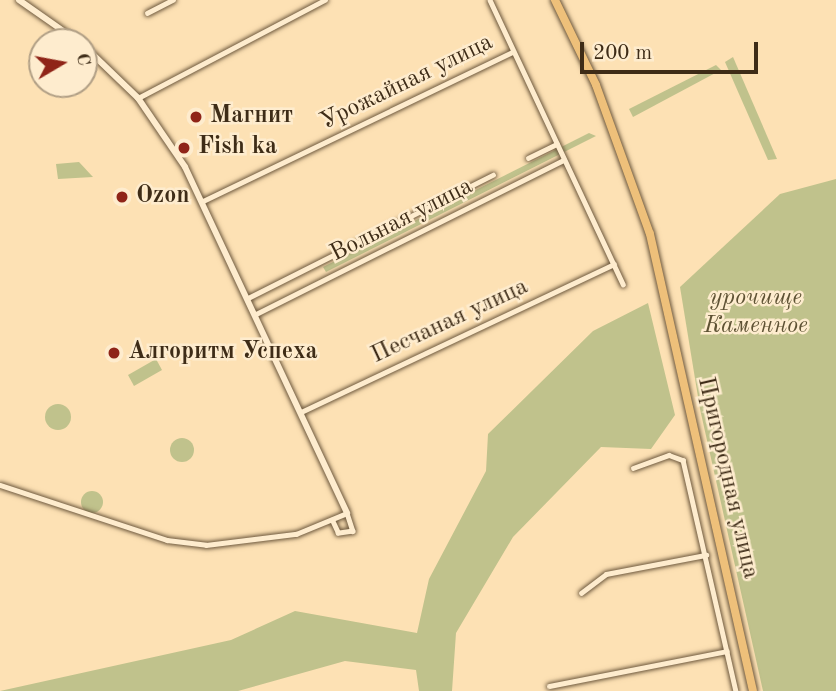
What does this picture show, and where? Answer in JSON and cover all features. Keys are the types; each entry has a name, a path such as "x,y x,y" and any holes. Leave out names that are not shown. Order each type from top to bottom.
{"main road":[{"name":"Пригородная улица","path":"555,0 596,85 650,234 699,441 753,691"}],"street":[{"path":"19,0 59,28"},
{"path":"147,13 173,0"},
{"path":"138,98 326,0"},
{"path":"490,0 623,284"},
{"name":"Урожайная улица","path":"203,201 513,52"},
{"path":"98,59 138,98 203,201 347,513 349,535 338,533 332,520"},
{"path":"528,158 557,144"},
{"name":"Вольная улица","path":"256,314 564,160"},
{"name":"Вольная улица","path":"248,298 493,175"},
{"name":"Песчаная улица","path":"301,412 614,264"},
{"name":"Пригородная улица","path":"632,468 669,454 679,455 686,468 736,691"},
{"path":"0,485 167,540 206,545 265,541 347,513"},
{"path":"581,593 606,574 706,555"},
{"path":"549,686 727,651"}],"green space":[{"path":"733,57 777,159 768,160 725,62"},
{"path":"716,65 721,70 633,117 629,109"},
{"path":"589,133 596,136 326,272 323,267"},
{"path":"79,162 93,177 58,179 56,164"},
{"name":"урочище Каменное","path":"836,179 836,691 763,691 700,409 680,287 780,194"},
{"path":"648,303 675,415 651,449 601,447 513,537 456,633 452,691 419,691 416,670 345,661 238,691 0,691 231,640 295,611 417,633 429,579 486,471 488,434 593,331"},
{"path":"156,359 162,370 134,386 128,375"},
{"path":"58,404 67,408 71,417 67,426 58,430 49,426 45,417 49,408"},
{"path":"182,438 191,441 194,450 191,459 182,462 173,459 170,450 173,441"},
{"path":"92,491 100,494 103,502 100,510 92,513 84,510 81,502 84,494"}],"place":[{"name":"Магнит","path":"196,117"},
{"name":"Fish ka","path":"184,148"},
{"name":"Ozon","path":"122,197"},
{"name":"Алгоритм Успеха","path":"114,353"}]}
